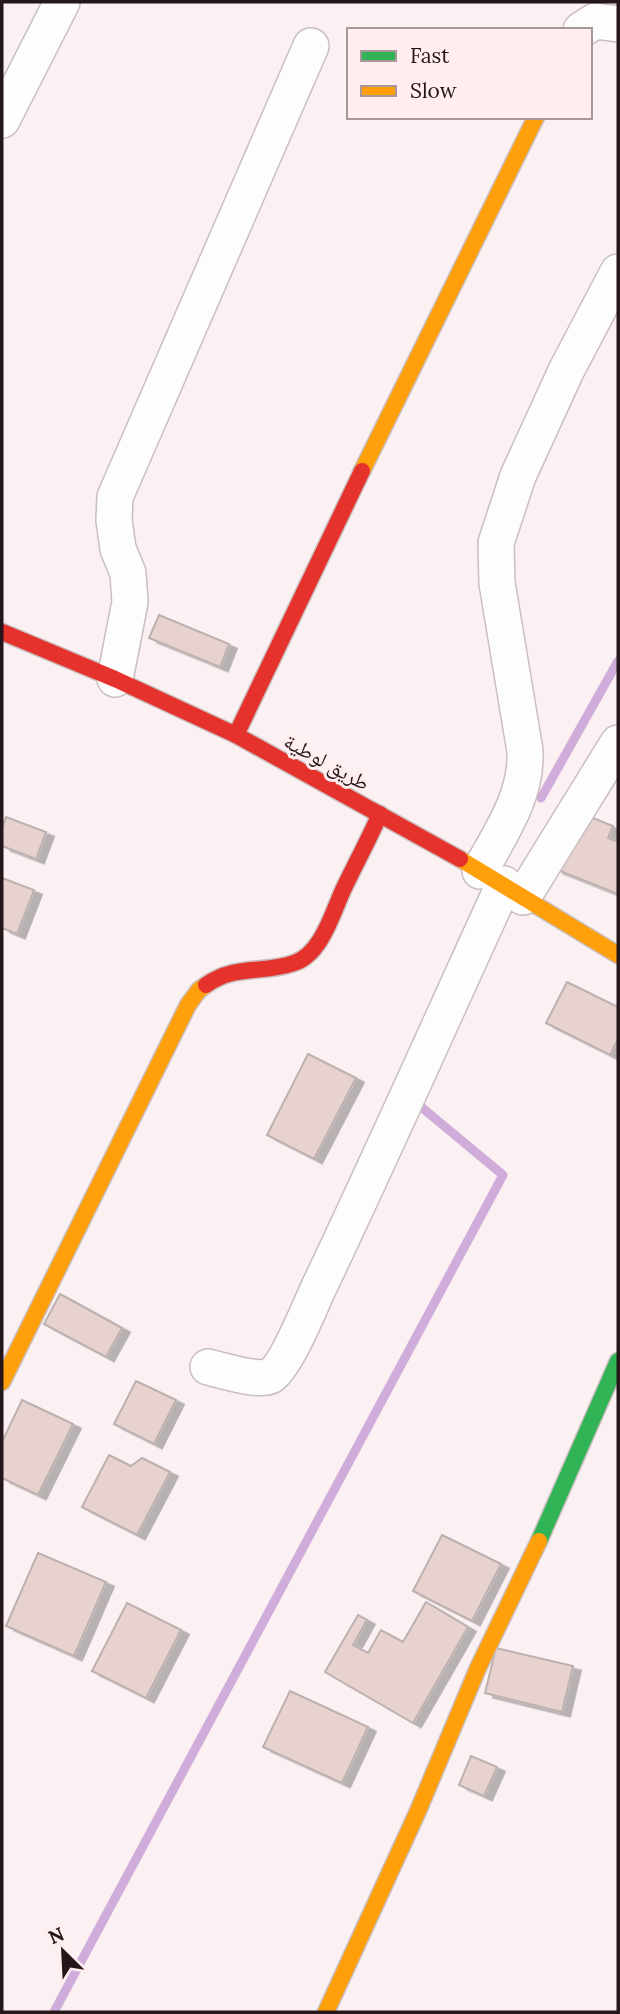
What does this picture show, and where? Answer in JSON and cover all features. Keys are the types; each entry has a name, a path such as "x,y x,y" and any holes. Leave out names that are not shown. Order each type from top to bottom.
{"street":[{"path":"2,120 62,2"},
{"path":"584,28 595,21 618,24"},
{"path":"116,679 130,602 128,573 118,549 114,520 115,497 311,46"},
{"path":"236,735 386,421 535,119"},
{"path":"208,1367 259,1379 268,1378 276,1371 328,1269 502,884 526,770 497,583 496,542 518,475 566,371 618,272"},
{"name":"طريق لوطية","path":"2,632 116,679 236,735 502,884 618,956"},
{"path":"502,884 618,743"},
{"path":"2,1382 148,1092 188,1005 199,990 215,979 233,972 295,963 308,955 330,925 344,888 359,862 380,814"},
{"path":"326,2012 418,1811 478,1668 548,1523 618,1362"}],"building":[{"path":"159,615 229,644 220,667 149,638"},
{"path":"578,812 613,826 608,838 618,842 618,894 555,869"},
{"path":"6,817 46,832 36,859 2,846 2,828"},
{"path":"2,878 34,890 17,934 2,928"},
{"path":"567,982 618,1007 618,1039 610,1055 546,1023"},
{"path":"308,1054 356,1078 314,1159 267,1135"},
{"path":"60,1294 122,1328 106,1357 44,1324"},
{"path":"136,1381 176,1400 154,1444 114,1424"},
{"path":"22,1400 73,1424 38,1495 2,1478 2,1442"},
{"path":"109,1455 131,1466 142,1458 170,1472 137,1535 82,1507"},
{"path":"442,1535 501,1564 472,1621 413,1591"},
{"path":"38,1553 106,1582 74,1656 6,1626"},
{"path":"426,1602 468,1627 413,1723 325,1672 358,1615 367,1620 353,1645 368,1653 381,1630 403,1642"},
{"path":"127,1603 181,1630 146,1698 92,1671"},
{"path":"496,1648 573,1666 562,1712 485,1693"},
{"path":"290,1691 368,1727 342,1783 263,1747"},
{"path":"471,1756 497,1767 484,1796 459,1785"}],"waterway":[{"path":"541,798 618,661"},
{"path":"54,2012 503,1175 414,1101"}],"traffic: fast":[{"path":"539,1541 618,1361"}],"traffic: slow":[{"path":"362,471 535,119"},
{"path":"460,859 618,955"},
{"path":"2,1382 188,1005 206,985"},
{"path":"326,2012 418,1811 478,1668 539,1541"}],"traffic: jam":[{"path":"236,735 362,471"},
{"path":"2,632 115,679 236,735 460,859"},
{"path":"206,985 228,974 294,963 312,951 325,931 380,814"}]}
